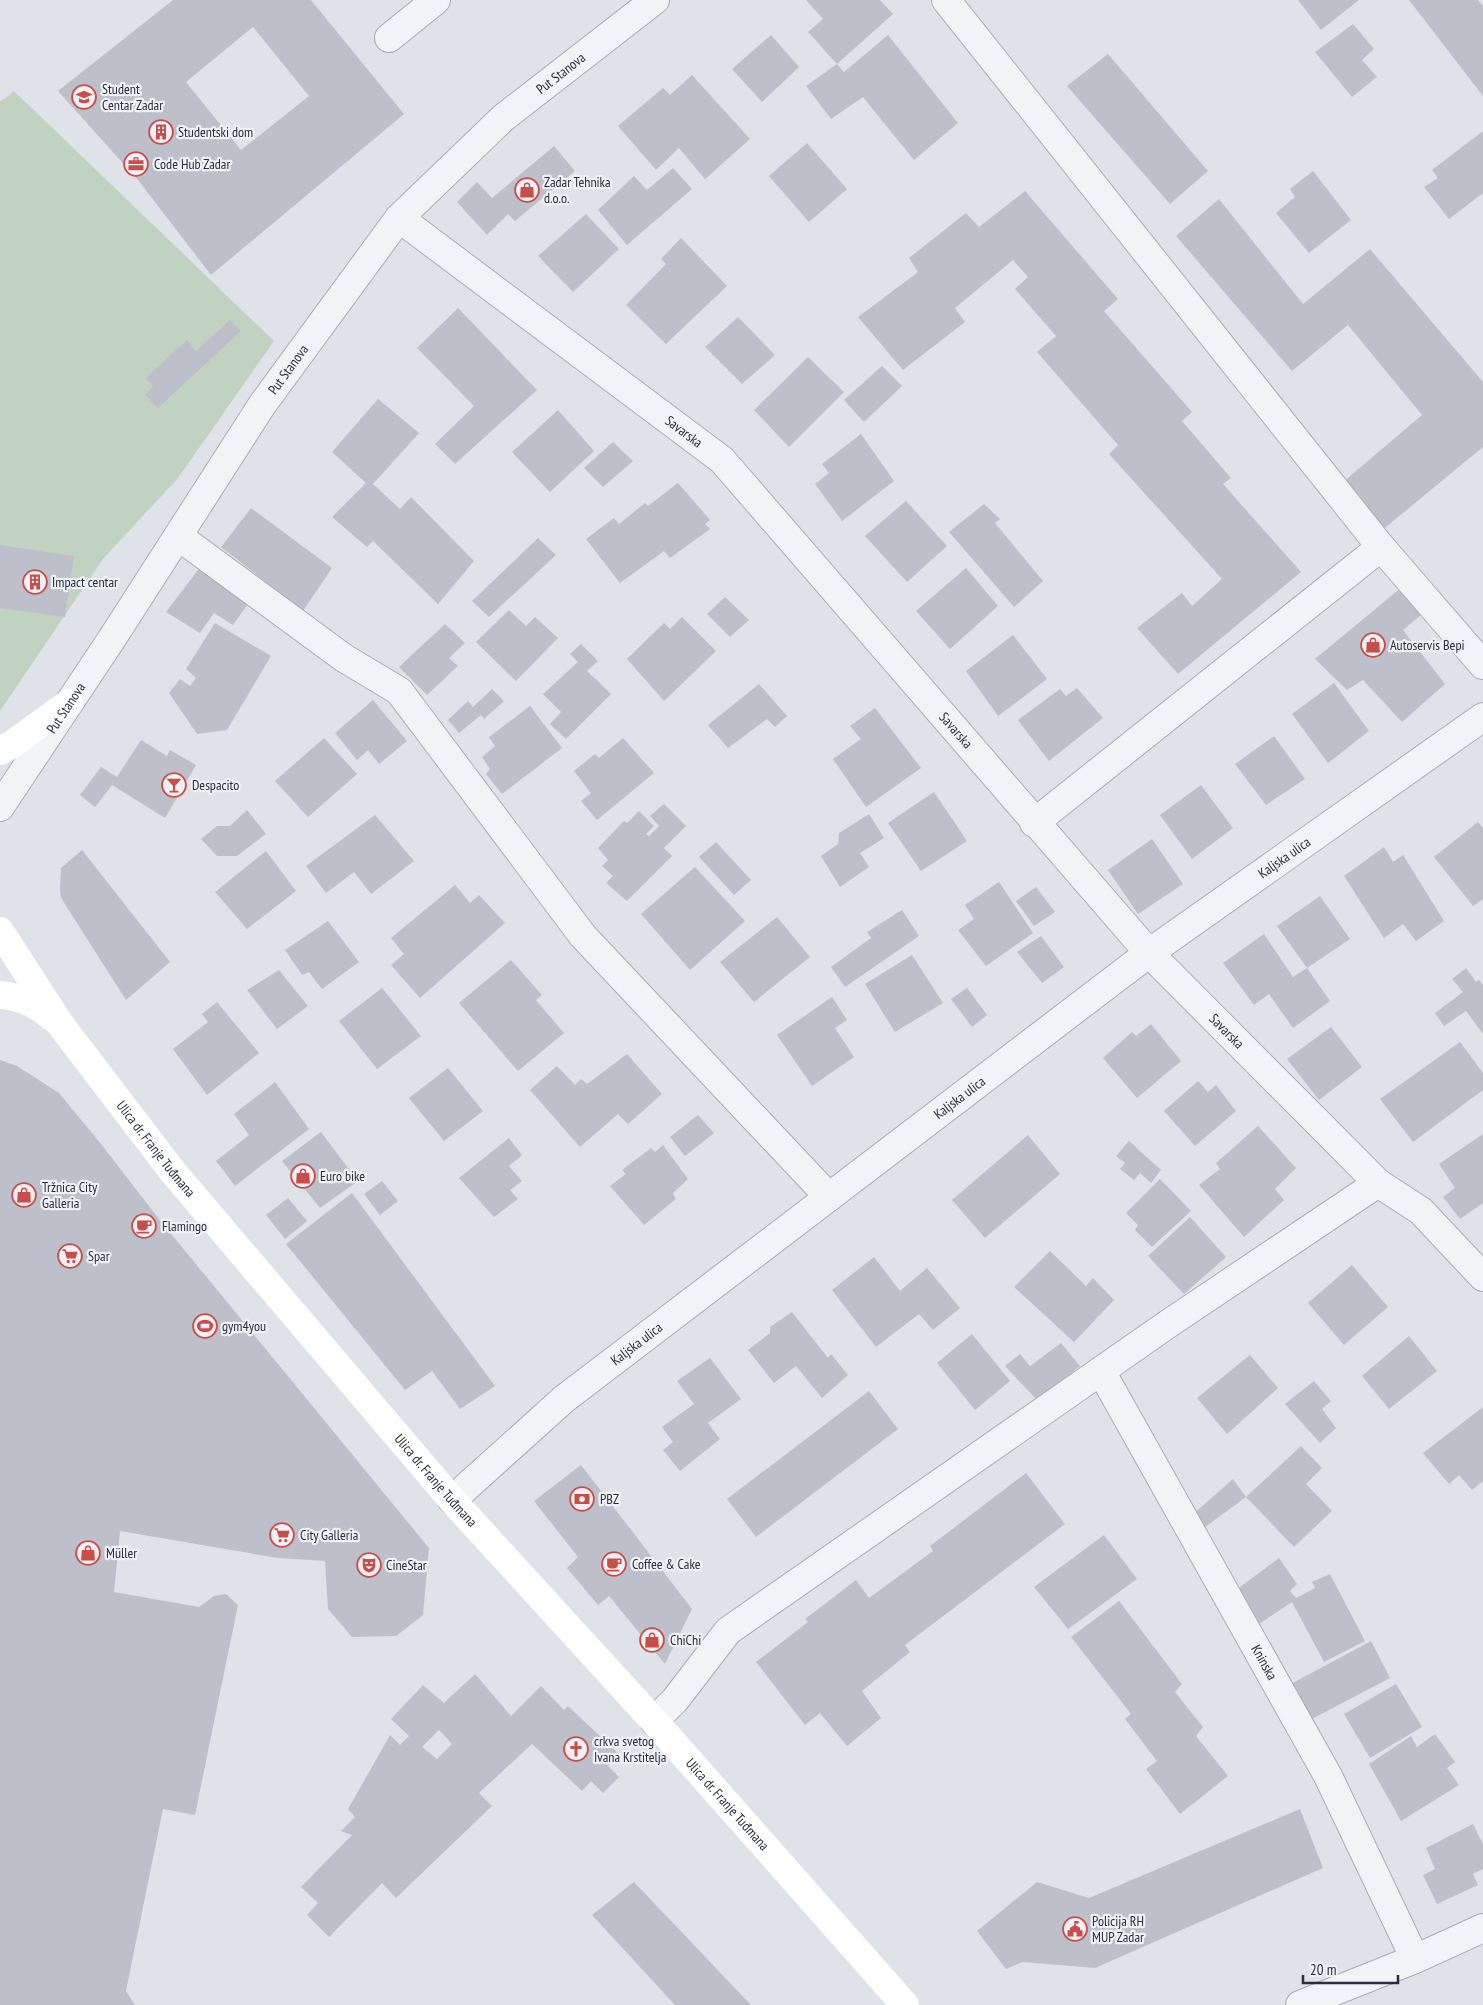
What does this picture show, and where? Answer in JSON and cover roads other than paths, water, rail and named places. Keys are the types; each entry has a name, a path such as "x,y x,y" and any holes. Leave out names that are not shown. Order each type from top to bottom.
{"main road":[{"path":"0,751 69,704"},
{"name":"Ulica dr. Franje Tuđmana","path":"0,931 60,1024 173,1172 452,1500 654,1721 885,1994 905,2005"},
{"path":"0,995 10,996 38,1005 60,1024"}],"street":[{"path":"389,38 436,0"},
{"name":"Put Stanova","path":"0,807 69,704 262,405 399,218 503,118 655,0"},
{"path":"946,0 1381,547 1483,665"},
{"name":"Savarska","path":"399,218 722,460 1148,953 1378,1183 1421,1211 1483,1277"},
{"path":"178,536 344,658 399,691 583,936 829,1197"},
{"path":"1034,823 1381,547"},
{"name":"Kaljska ulica","path":"452,1500 564,1399 1148,953 1483,717"},
{"path":"654,1721 675,1700 728,1631 1101,1371 1378,1183"},
{"name":"Kninska","path":"1101,1371 1328,1776 1415,1959"},
{"path":"1300,2005 1415,1959 1483,1928"}],"place":[{"name":"Student Centar Zadar","path":"84,97"},
{"name":"Studentski dom","path":"161,132"},
{"name":"Code Hub Zadar","path":"136,164"},
{"name":"Zadar Tehnika d.o.o.","path":"527,190"},
{"name":"Impact centar","path":"35,582"},
{"name":"Autoservis Bepi","path":"1373,645"},
{"name":"Despacito","path":"174,785"},
{"name":"Euro bike","path":"303,1176"},
{"name":"Tržnica City Galleria","path":"24,1195"},
{"name":"Flamingo","path":"144,1226"},
{"name":"Spar","path":"70,1256"},
{"name":"gym4you","path":"205,1326"},
{"name":"PBZ","path":"582,1499"},
{"name":"City Galleria","path":"282,1535"},
{"name":"Müller","path":"88,1553"},
{"name":"Coffee & Cake","path":"614,1564"},
{"name":"CineStar","path":"369,1565"},
{"name":"ChiChi","path":"652,1640"},
{"name":"crkva svetog Ivana Krstitelja","path":"576,1749"},
{"name":"Policija RH MUP Zadar","path":"1075,1929"}]}
